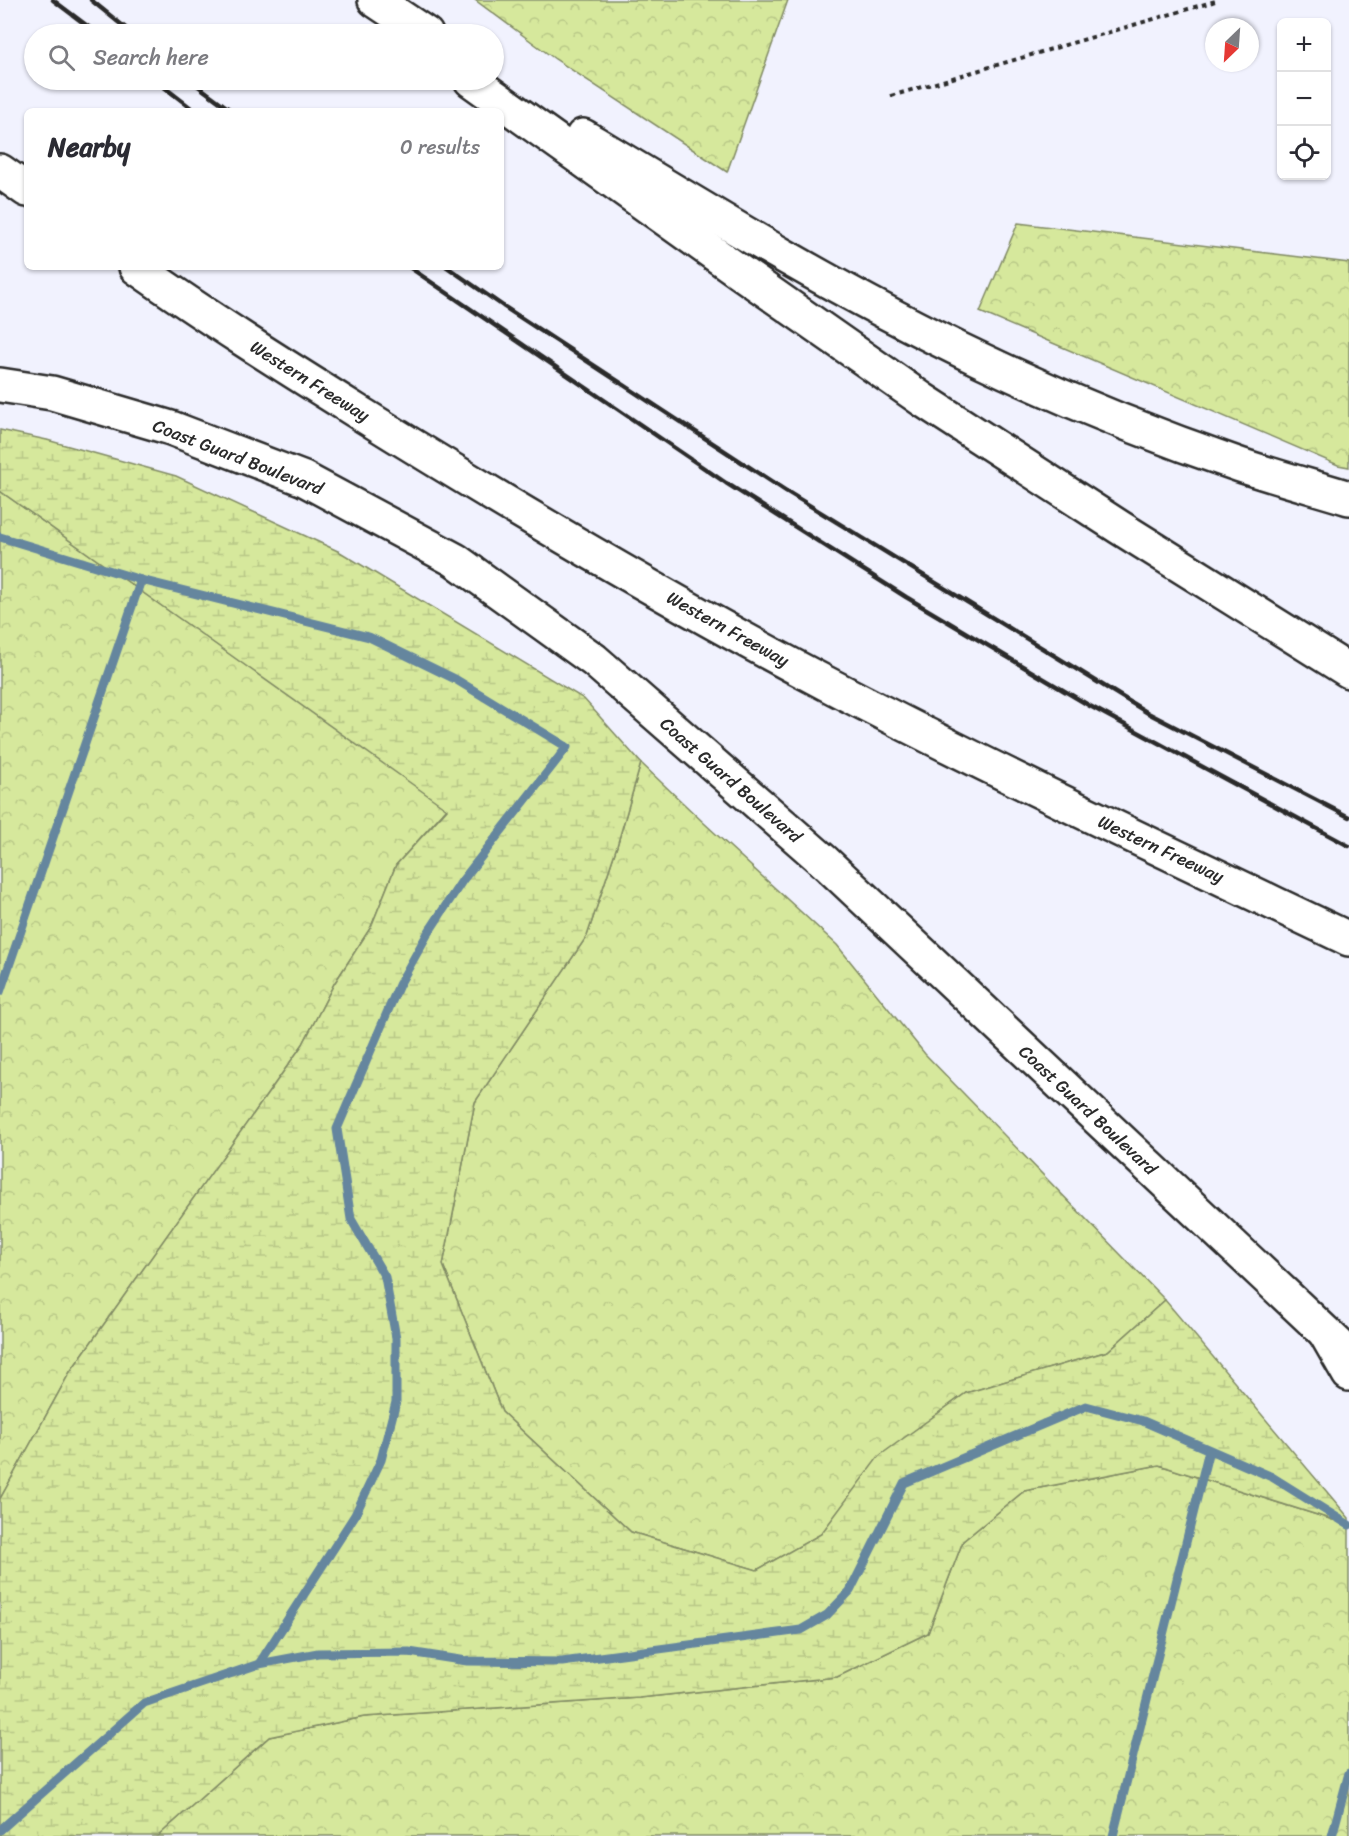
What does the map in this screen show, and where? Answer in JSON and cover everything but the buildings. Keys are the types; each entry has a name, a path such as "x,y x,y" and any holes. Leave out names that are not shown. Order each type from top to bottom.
{"main road":[{"path":"365,0 397,24"},
{"path":"375,0 411,24"},
{"path":"504,86 567,127 718,218 854,296 980,359 1141,428 1240,465 1349,498"},
{"path":"485,90 923,400 1119,527 1349,671"},
{"path":"0,171 24,188"},
{"name":"Western Freeway","path":"140,270 237,335 459,475 629,575 833,687 988,766 1349,939"},
{"name":"Coast Guard Boulevard","path":"0,386 52,393 171,428 304,479 455,560 594,660 825,862 1338,1344 1349,1374"}],"path":[{"path":"891,96 1219,0"}],"green space":[{"path":"475,0 788,0 727,172 555,59"},
{"path":"1018,223 1349,263 1349,467 1338,465 980,312"},
{"path":"0,430 47,440 176,476 340,552 584,699 641,763 617,846 587,936 475,1102 443,1265 502,1412 631,1532 757,1570 821,1534 879,1456 966,1393 1108,1351 1165,1300 1349,1518 1349,1525 1159,1465 1024,1491 963,1541 928,1633 837,1677 639,1698 364,1717 269,1737 158,1836 0,1836 0,1499 70,1372 303,1044 334,984 371,927 396,865 447,809 0,491"},
{"path":"0,491 447,808 396,865 371,927 334,984 303,1044 70,1372 0,1499"},
{"path":"641,763 837,945 925,1054 1165,1300 1108,1351 966,1393 880,1456 821,1534 757,1570 631,1532 502,1412 443,1265 475,1102 587,936 617,846"},
{"path":"1159,1465 1349,1525 1349,1836 158,1836 269,1737 364,1717 639,1698 837,1677 928,1633 963,1541 1024,1491"}],"waterway":[{"path":"0,537 141,580"},
{"path":"0,992 141,580 369,637 455,679 567,747 462,881 428,933 399,985 337,1129 351,1219 385,1277 396,1338 396,1402 381,1460 355,1515 259,1664"},
{"path":"0,1830 144,1703 259,1664 318,1653 409,1652 467,1661 562,1662 801,1630 827,1615 850,1591 904,1483 1086,1406 1143,1421 1272,1477 1349,1525"},
{"path":"1113,1836 1209,1450"},
{"path":"1332,1836 1349,1773"}],"railway":[{"path":"53,0 85,24"},
{"path":"91,0 121,24"},
{"path":"168,90 191,108"},
{"path":"204,90 228,108"},
{"path":"413,270 726,483 906,597 1090,706 1349,846"},
{"path":"451,270 786,491 1148,713 1349,817"}]}
